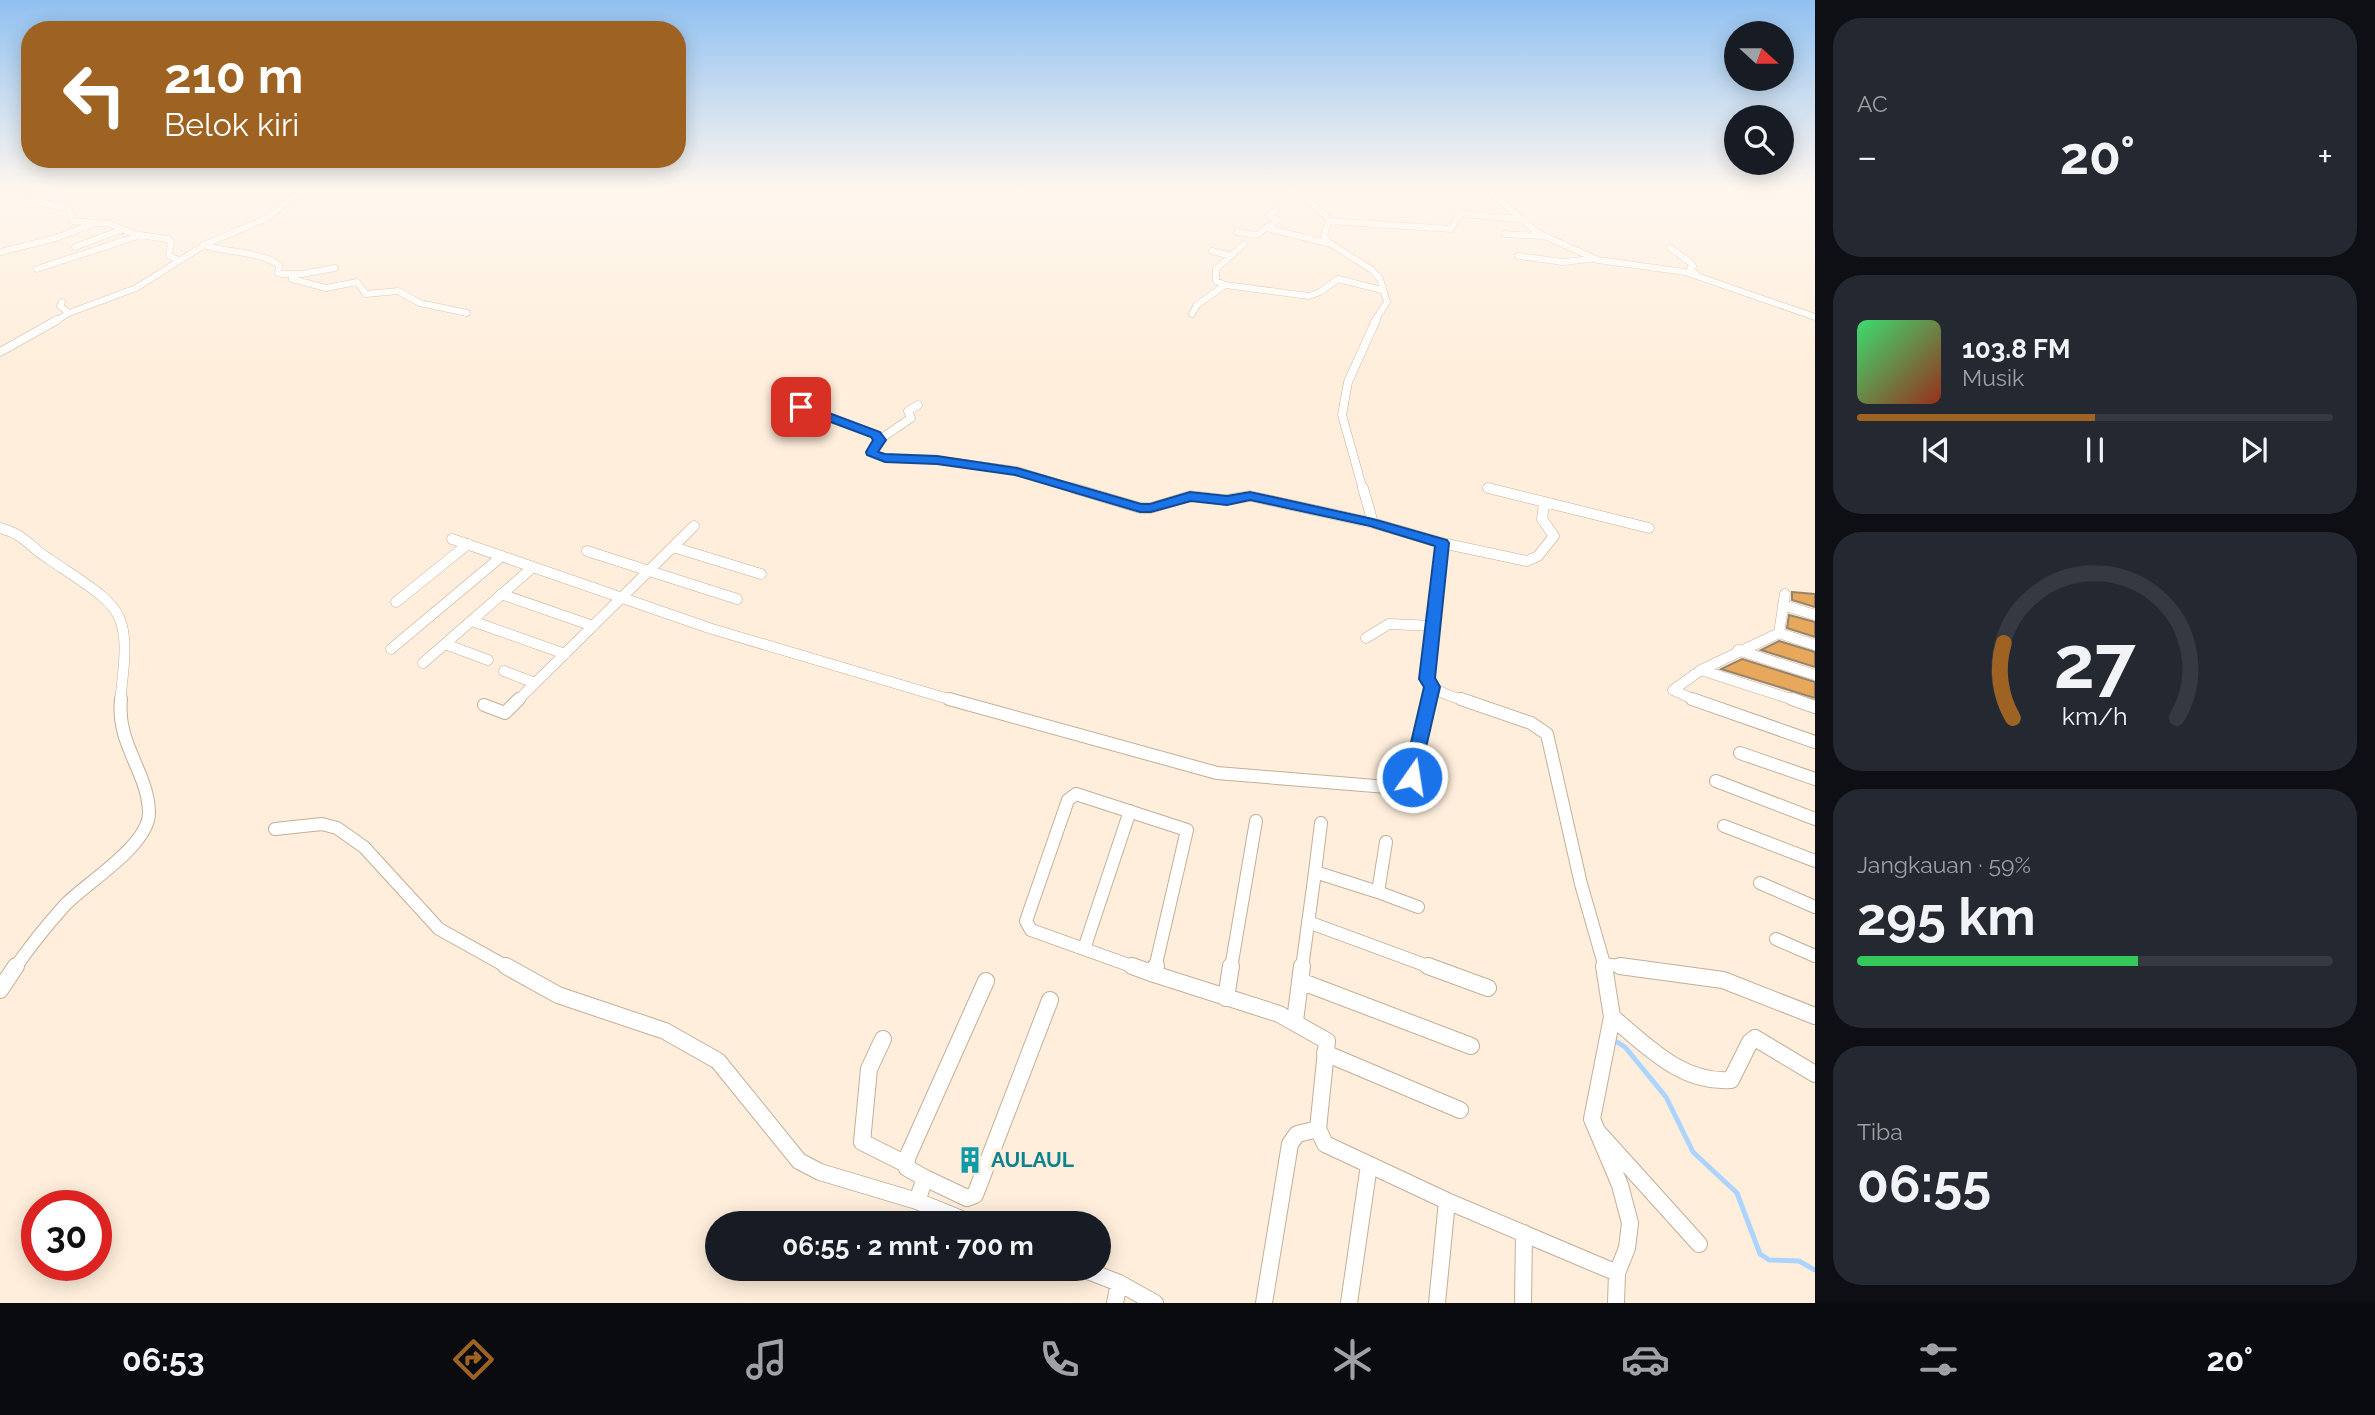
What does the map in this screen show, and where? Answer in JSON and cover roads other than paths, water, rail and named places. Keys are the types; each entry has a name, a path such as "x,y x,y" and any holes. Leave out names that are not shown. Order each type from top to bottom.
{"street":[{"path":"37,269 99,249"},
{"path":"169,249 169,257 178,260"},
{"path":"0,352 68,313 136,288 197,249"},
{"path":"214,249 270,259 279,265 278,273 299,274 335,268"},
{"path":"1239,249 1216,270 1216,281 1225,285 1308,296 1320,292 1338,279 1382,290"},
{"path":"1337,249 1371,268 1379,277 1386,306 1373,324 1361,350 1348,383 1342,415 1361,473 1373,523"},
{"path":"1573,249 1598,260 1697,275 1815,317"},
{"path":"1671,249 1691,263 1693,266 1690,268 1697,275"},
{"path":"1212,251 1231,256"},
{"path":"1518,256 1563,262 1576,258 1594,260"},
{"path":"299,274 292,279 328,289 357,282 366,294 398,291 406,299 449,312 467,313"},
{"path":"1192,314 1197,305 1225,285"},
{"path":"62,302 60,306 68,313"},
{"path":"0,338 17,342"},
{"path":"918,405 908,411 911,418 907,422 879,440 873,455 1017,471 1140,508 1151,508 1190,496 1227,500 1250,496 1528,561 1538,556 1554,536 1542,519 1544,504"},
{"path":"801,407 876,435 879,440"},
{"path":"1488,488 1544,504 1650,528"},
{"path":"484,705 505,713 694,526"},
{"path":"0,528 12,530 32,540 42,556 108,600 123,621 119,706 122,732 151,812 141,836 76,895 33,940 0,990"},
{"path":"452,539 622,598 869,677 1217,773 1399,788 1412,777 1432,687"},
{"path":"1442,543 1427,679 1432,687 1442,693 1531,723 1547,734 1581,884 1604,964 1612,1017 1592,1119 1619,1185 1630,1223 1627,1248 1617,1273 1616,1303"},
{"path":"396,602 468,544"},
{"path":"673,547 761,574"},
{"path":"587,551 737,599"},
{"path":"391,649 502,556"},
{"path":"423,663 533,567"},
{"path":"501,594 593,626"},
{"path":"1779,633 1784,599 1815,615"},
{"path":"472,621 565,654"},
{"path":"1366,638 1375,628 1392,622 1434,626"},
{"path":"1815,645 1779,633 1738,650 1674,688 1675,693 1815,742"},
{"path":"445,644 488,660"},
{"path":"1738,650 1815,675"},
{"path":"1701,670 1815,707"},
{"path":"505,671 536,683"},
{"path":"1740,753 1815,779"},
{"path":"1717,781 1815,819"},
{"path":"1154,974 1187,831 1183,827 1076,794 1068,800 1027,921 1031,930 1154,974 1295,1021 1313,1030 1327,1041 1318,1129 1325,1144 1447,1201 1617,1273"},
{"path":"1084,949 1130,811"},
{"path":"1226,998 1256,821"},
{"path":"1295,1021 1321,823"},
{"path":"275,829 322,824 337,828 364,847 439,929 558,995 665,1031 718,1060 799,1161 820,1172 942,1211"},
{"path":"1724,826 1815,862"},
{"path":"1378,892 1386,842"},
{"path":"1315,872 1418,906"},
{"path":"1760,883 1815,906"},
{"path":"1308,922 1488,988"},
{"path":"1776,939 1815,956"},
{"path":"1604,964 1723,980 1815,1016"},
{"path":"1300,981 1471,1046"},
{"path":"906,1164 986,982"},
{"path":"883,1039 869,1069 862,1142 906,1164 913,1172 967,1198 975,1195 1049,1000"},
{"path":"1612,1017 1675,1068 1704,1079 1722,1082 1731,1080 1750,1042 1755,1038 1815,1074"},
{"path":"1325,1054 1460,1110"},
{"path":"1264,1303 1290,1144 1297,1134 1318,1129"},
{"path":"1595,1129 1699,1244"},
{"path":"1349,1303 1369,1165"},
{"path":"917,1201 925,1178"},
{"path":"1437,1303 1447,1201"},
{"path":"1523,1303 1524,1233"},
{"path":"1111,1280 1155,1303"},
{"path":"1115,1303 1119,1283"}],"waterway":[{"path":"1614,1040 1625,1047 1666,1097 1693,1152 1737,1193 1760,1254 1769,1260 1799,1261 1815,1270"}],"place":[{"name":"AULAUL","path":"970,1160"}]}
